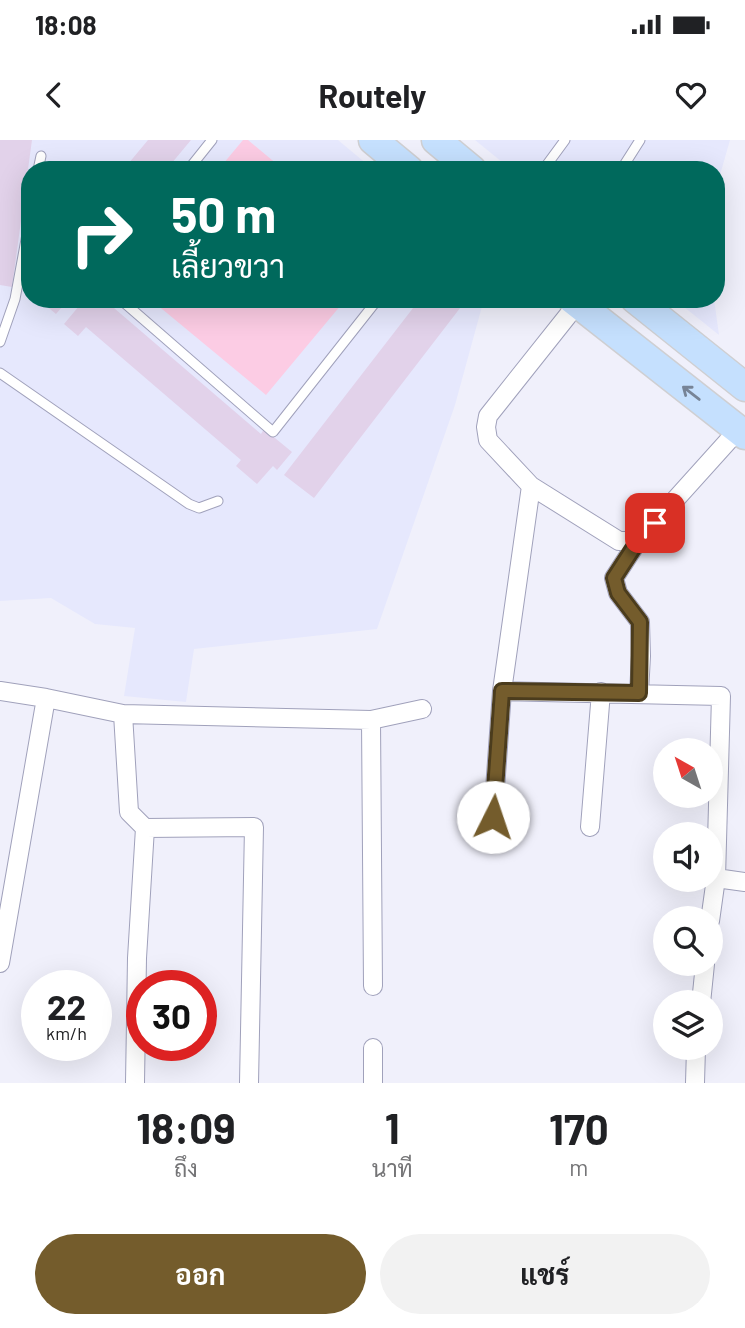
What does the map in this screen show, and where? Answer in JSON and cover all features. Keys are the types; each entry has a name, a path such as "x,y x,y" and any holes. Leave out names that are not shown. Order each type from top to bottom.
{"main road":[{"path":"373,140 398,161"},
{"path":"436,140 461,161"},
{"path":"583,308 742,433"},
{"path":"646,308 745,387"}],"street":[{"path":"569,308 488,416 488,440 531,486 620,541 638,541"},
{"path":"639,693 640,622 618,593 614,578 638,541 742,433"},
{"path":"493,817 502,691 531,486"},
{"path":"0,691 123,714 371,720 422,709"},
{"path":"502,691 721,696 718,822"},
{"path":"590,827 601,692"},
{"path":"0,963 46,698"},
{"path":"123,714 129,813 145,828 254,827 249,1083"},
{"path":"371,720 373,986"},
{"path":"135,1083 137,958 145,828"},
{"path":"723,879 745,882"},
{"path":"373,1048 373,1083"},
{"path":"695,1083 696,1060"}],"lane":[{"path":"195,161 212,140"},
{"path":"550,161 565,140"},
{"path":"626,161 639,140"},
{"path":"40,161 41,156"},
{"path":"0,341 15,299 21,267"},
{"path":"130,308 273,432 371,308"},
{"path":"0,373 189,504 199,508 218,501"}],"shaded area":[{"path":"0,140 338,140 363,161 21,161 21,308 482,308 455,405 377,629 194,649 186,702 124,696 135,628 95,624 51,598 0,601"},
{"path":"243,140 248,140 273,161 226,161"},
{"path":"475,140 730,140 724,161 501,161"},
{"path":"161,308 338,308 266,395"},
{"path":"685,308 715,308 719,335"}],"building":[{"path":"0,140 32,140 29,161 21,161 21,221 12,287 0,285"},
{"path":"148,140 191,140 174,161 130,161"},
{"path":"49,308 61,308 56,314"},
{"path":"77,308 114,308 261,434 264,429 292,452 277,470 273,466 257,484 236,466 241,460 86,327 78,336 64,324"},
{"path":"413,308 460,308 314,498 284,475"}],"route":[{"path":"493,817 502,691 639,693 640,622 618,593 614,578 638,541 655,523"}]}
